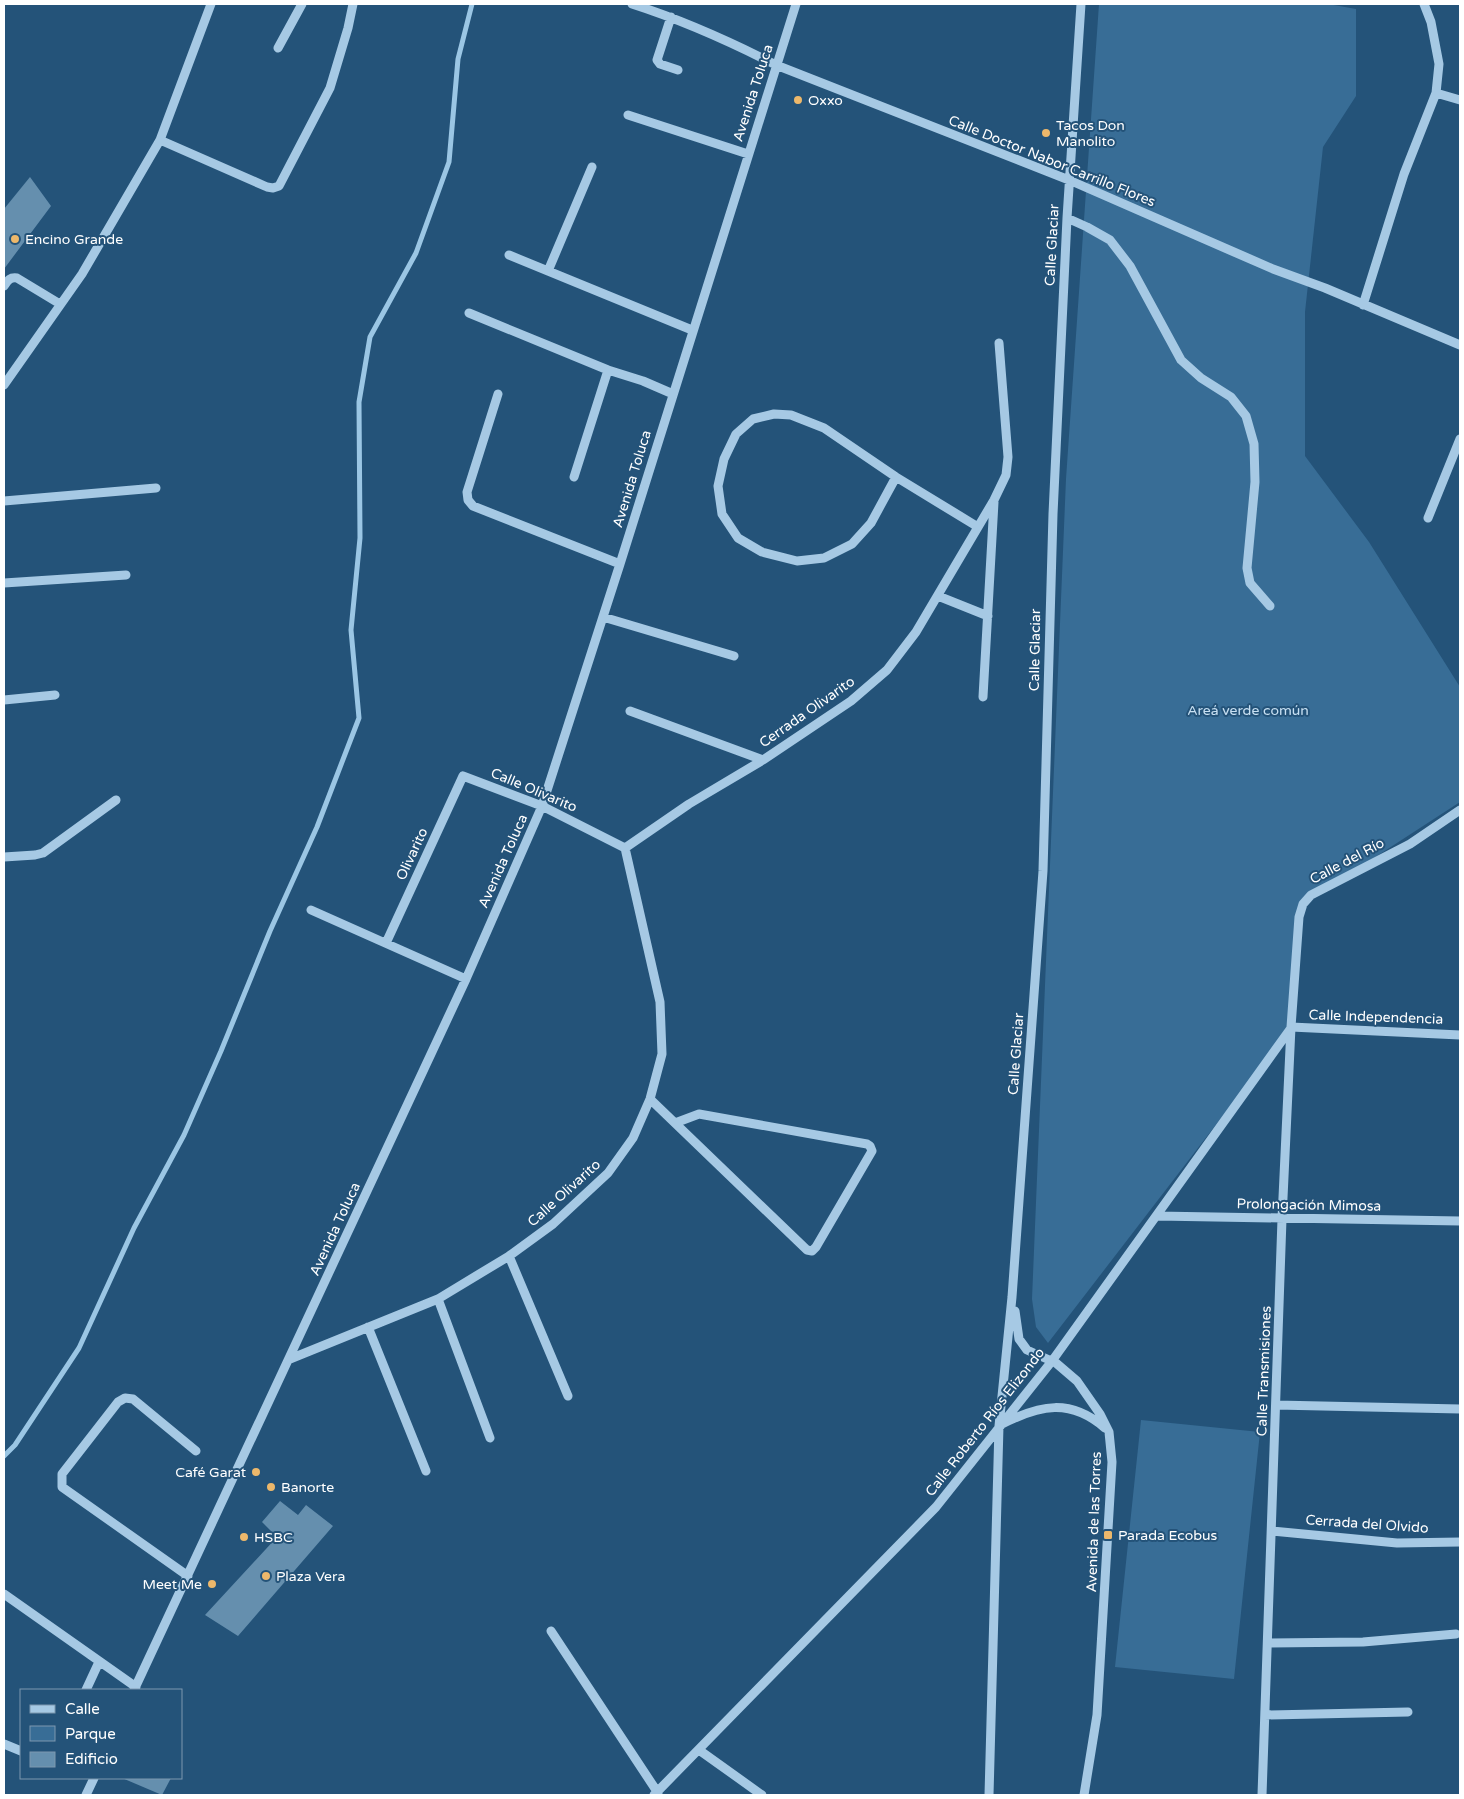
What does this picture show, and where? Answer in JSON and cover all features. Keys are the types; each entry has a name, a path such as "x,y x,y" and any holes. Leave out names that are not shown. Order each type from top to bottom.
{"street":[{"path":"4,384 82,274 160,140 210,4"},
{"path":"278,48 302,4"},
{"path":"160,140 267,187 278,186 330,88 348,28 353,4"},
{"name":"Calle Doctor Nabor Carrillo Flores","path":"632,4 671,17 734,44 776,65 1069,180 1272,268 1325,288 1460,346"},
{"name":"Avenida Toluca","path":"135,1689 466,979 542,806 796,4"},
{"name":"Calle Glaciar","path":"1000,1426 1012,1297 1044,871 1053,514 1069,180 1081,4"},
{"path":"1363,305 1404,174 1436,93 1439,64 1431,22 1424,4"},
{"path":"671,17 657,60 660,64 678,70"},
{"path":"1436,93 1460,100"},
{"path":"628,115 748,154"},
{"path":"548,271 592,167"},
{"path":"1067,218 1088,227 1110,240 1130,266 1181,360 1200,378 1231,397 1246,416 1254,444 1255,482 1247,568 1250,583 1270,606"},
{"path":"509,256 692,330"},
{"path":"4,286 9,279 17,278 60,304"},
{"path":"469,313 672,394"},
{"name":"Cerrada Olivarito","path":"624,848 689,804 762,760 851,701 887,670 916,632 978,528 1006,475 1008,457 999,343"},
{"path":"574,477 608,370"},
{"path":"498,394 467,492 468,500 473,506 620,564"},
{"path":"896,477 871,523 852,544 824,558 797,561 762,552 738,538 722,514 718,486 724,459 736,434 753,419 774,414 791,415 824,428 896,477 978,528"},
{"path":"1428,518 1460,439"},
{"path":"4,501 156,488"},
{"path":"983,696 994,500"},
{"path":"4,583 126,575"},
{"path":"938,596 988,616"},
{"path":"603,617 734,656"},
{"path":"4,700 55,695"},
{"path":"630,710 762,760"},
{"name":"Calle Olivarito","path":"290,1359 438,1299 509,1256 553,1224 608,1173 633,1138 650,1099 662,1054 660,1002 624,848 542,806 463,776"},
{"name":"Olivarito","path":"386,943 463,776"},
{"path":"4,857 43,853 116,800"},
{"name":"Calle del Río","path":"1291,1027 1299,917 1303,904 1311,895 1410,844 1460,810"},
{"path":"311,910 466,979"},
{"name":"Calle Independencia","path":"1291,1027 1460,1035"},
{"name":"Calle Roberto Ríos Elizondo","path":"656,1794 936,1507 1052,1361 1291,1027"},
{"name":"Calle Transmisiones","path":"1262,1795 1282,1219 1291,1027"},
{"path":"650,1099 807,1250 812,1251 816,1247 872,1151 867,1144 699,1114 675,1123"},
{"name":"Prolongación Mimosa","path":"1157,1216 1460,1221"},
{"path":"509,1256 568,1396"},
{"name":"Calle Glaciar","path":"1012,1297 1019,1339 1027,1350 1052,1361"},
{"path":"438,1299 490,1438"},
{"path":"368,1327 426,1471"},
{"name":"Avenida de las Torres","path":"1052,1361 1078,1381 1100,1414 1109,1432 1112,1462 1098,1715 1084,1795"},
{"path":"188,1576 62,1487 61,1479 62,1474 118,1402 125,1398 133,1398 196,1451"},
{"path":"1276,1405 1460,1409"},
{"path":"989,1795 1000,1426 1021,1415 1043,1408 1060,1408 1076,1411 1093,1418 1109,1432"},
{"name":"Cerrada del Olvido","path":"1272,1531 1397,1543 1460,1542"},
{"path":"4,1594 135,1689"},
{"path":"551,1631 656,1794"},
{"path":"1268,1643 1363,1642 1456,1634"},
{"path":"86,1689 100,1662"},
{"path":"1264,1715 1408,1712"},
{"path":"4,1744 20,1751"},
{"path":"699,1750 762,1795"},
{"path":"86,1795 94,1779"}],"green space":[{"name":"Areá verde común","path":"1099,4 1328,4 1356,9 1356,96 1323,147 1305,312 1305,456 1369,542 1460,687 1460,802 1303,904 1291,1027 1048,1343 1036,1327 1032,1299 1066,479"},
{"path":"1141,1420 1260,1432 1234,1679 1115,1667"}],"building":[{"name":"Encino Grande","path":"30,177 51,206 4,269 4,209"},
{"name":"Plaza Vera","path":"280,1501 298,1515 306,1505 333,1526 238,1636 205,1615 277,1537 262,1522"},
{"path":"124,1779 170,1779 162,1795"}],"waterway":[{"path":"4,1456 15,1445 79,1348 134,1228 184,1135 270,931 317,827 359,718 351,630 360,538 359,402 370,337 416,253 449,162 458,59 472,4"}],"place":[{"name":"Oxxo","path":"798,100"},
{"name":"Tacos Don Manolito","path":"1046,133"},
{"name":"Encino Grande","path":"15,239"},
{"name":"Café Garat","path":"256,1472"},
{"name":"Banorte","path":"271,1487"},
{"name":"Parada Ecobus","path":"1108,1535"},
{"name":"HSBC","path":"244,1537"},
{"name":"Plaza Vera","path":"266,1576"},
{"name":"Meet Me","path":"212,1584"}]}
